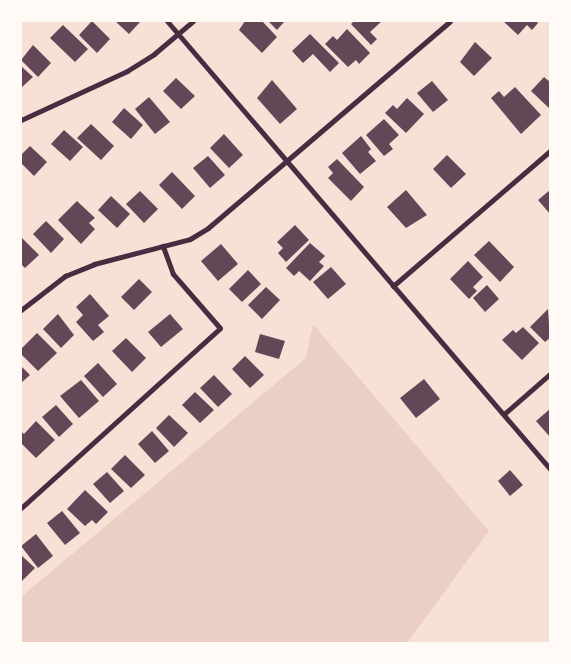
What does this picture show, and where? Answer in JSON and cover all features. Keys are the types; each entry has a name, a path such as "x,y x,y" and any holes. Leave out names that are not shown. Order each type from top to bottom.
{"street":[{"path":"167,21 176,35 550,468"},
{"path":"21,120 127,71 193,21"},
{"path":"21,310 65,276 94,264 190,239 208,228 450,21"},
{"path":"393,286 550,151"},
{"path":"21,508 220,328 173,274 163,246"},
{"path":"504,414 550,374"}],"shaded area":[{"path":"313,324 489,531 407,643 21,643 21,597 306,358"}],"building":[{"path":"92,21 110,39 97,53 79,35"},
{"path":"115,21 141,21 129,34"},
{"path":"245,21 262,21 277,37 262,53 239,30"},
{"path":"268,21 285,21 277,30"},
{"path":"354,21 382,21 370,32 377,39 371,45 351,24"},
{"path":"503,21 536,21 538,23 532,30 527,25 518,35"},
{"path":"63,25 88,49 75,62 50,38"},
{"path":"347,29 370,53 359,64 356,60 348,67 325,44 333,36 337,40"},
{"path":"310,34 339,63 330,72 313,54 303,63 292,51"},
{"path":"475,42 492,58 474,76 460,62"},
{"path":"33,45 51,63 38,77 21,60"},
{"path":"21,66 33,77 21,88"},
{"path":"544,77 550,82 550,109 531,91"},
{"path":"176,78 195,96 181,109 163,91"},
{"path":"272,80 297,109 280,124 257,98"},
{"path":"432,81 448,100 433,112 417,93"},
{"path":"515,87 541,115 521,134 491,98 499,91 504,97"},
{"path":"149,97 170,122 155,134 135,109"},
{"path":"407,98 424,114 406,133 385,113 393,105 397,109"},
{"path":"124,108 143,125 131,139 112,122"},
{"path":"384,119 399,135 389,144 393,149 384,156 366,135"},
{"path":"91,124 114,146 101,160 77,138"},
{"path":"64,130 83,147 70,161 51,144"},
{"path":"224,134 243,155 229,168 210,148"},
{"path":"361,136 371,149 368,152 376,161 360,174 342,153"},
{"path":"30,146 47,162 34,176 21,163 21,155"},
{"path":"447,155 466,174 451,188 433,169"},
{"path":"208,156 225,175 210,188 193,168"},
{"path":"337,159 364,187 351,201 328,178 333,173 328,167"},
{"path":"172,172 195,196 182,209 159,185"},
{"path":"406,190 427,215 406,228 387,207"},
{"path":"550,190 550,214 538,200"},
{"path":"140,191 158,209 144,223 126,204"},
{"path":"111,196 130,214 117,228 98,210"},
{"path":"77,201 95,218 89,223 95,229 81,244 58,220"},
{"path":"46,221 64,239 51,253 33,234"},
{"path":"295,225 309,240 286,262 278,253 283,248 277,242"},
{"path":"21,237 39,255 25,268 21,264"},
{"path":"489,241 514,267 500,282 474,255"},
{"path":"310,243 325,256 319,262 324,266 310,281 299,271 294,276 286,268"},
{"path":"221,244 238,264 218,281 201,261"},
{"path":"468,261 483,277 473,287 477,291 469,299 450,279"},
{"path":"331,267 346,284 328,299 313,282"},
{"path":"248,270 261,284 242,302 229,289"},
{"path":"139,279 152,292 134,310 121,297"},
{"path":"487,285 499,299 485,312 473,298"},
{"path":"266,287 280,300 262,319 248,305"},
{"path":"90,294 109,316 98,325 104,332 93,341 76,322 83,315 76,307"},
{"path":"548,309 550,338 545,342 530,327"},
{"path":"58,314 74,335 61,348 43,329"},
{"path":"170,314 183,329 161,347 148,332"},
{"path":"523,327 539,343 522,360 502,340 513,330 516,333"},
{"path":"37,333 57,353 38,371 21,354 21,349"},
{"path":"260,334 285,341 279,359 255,352"},
{"path":"126,338 146,358 132,372 112,351"},
{"path":"245,356 264,375 250,388 232,369"},
{"path":"98,363 117,384 103,397 84,376"},
{"path":"21,366 30,375 21,383"},
{"path":"214,375 232,394 218,407 200,388"},
{"path":"424,379 440,399 416,418 400,398"},
{"path":"81,380 99,401 79,418 60,396"},
{"path":"195,392 214,410 200,423 182,405"},
{"path":"56,405 73,424 59,437 42,417"},
{"path":"550,409 550,437 536,421"},
{"path":"169,415 188,433 174,447 156,428"},
{"path":"36,421 55,440 36,458 21,443 21,431 24,434"},
{"path":"152,431 169,451 155,463 138,444"},
{"path":"125,455 145,475 131,488 111,469"},
{"path":"510,470 523,485 510,496 498,481"},
{"path":"107,472 124,491 110,503 93,484"},
{"path":"85,490 108,512 96,524 92,520 85,526 67,509"},
{"path":"62,511 80,533 65,545 47,523"},
{"path":"36,534 53,556 38,568 21,546"},
{"path":"21,555 35,568 21,582"}]}
